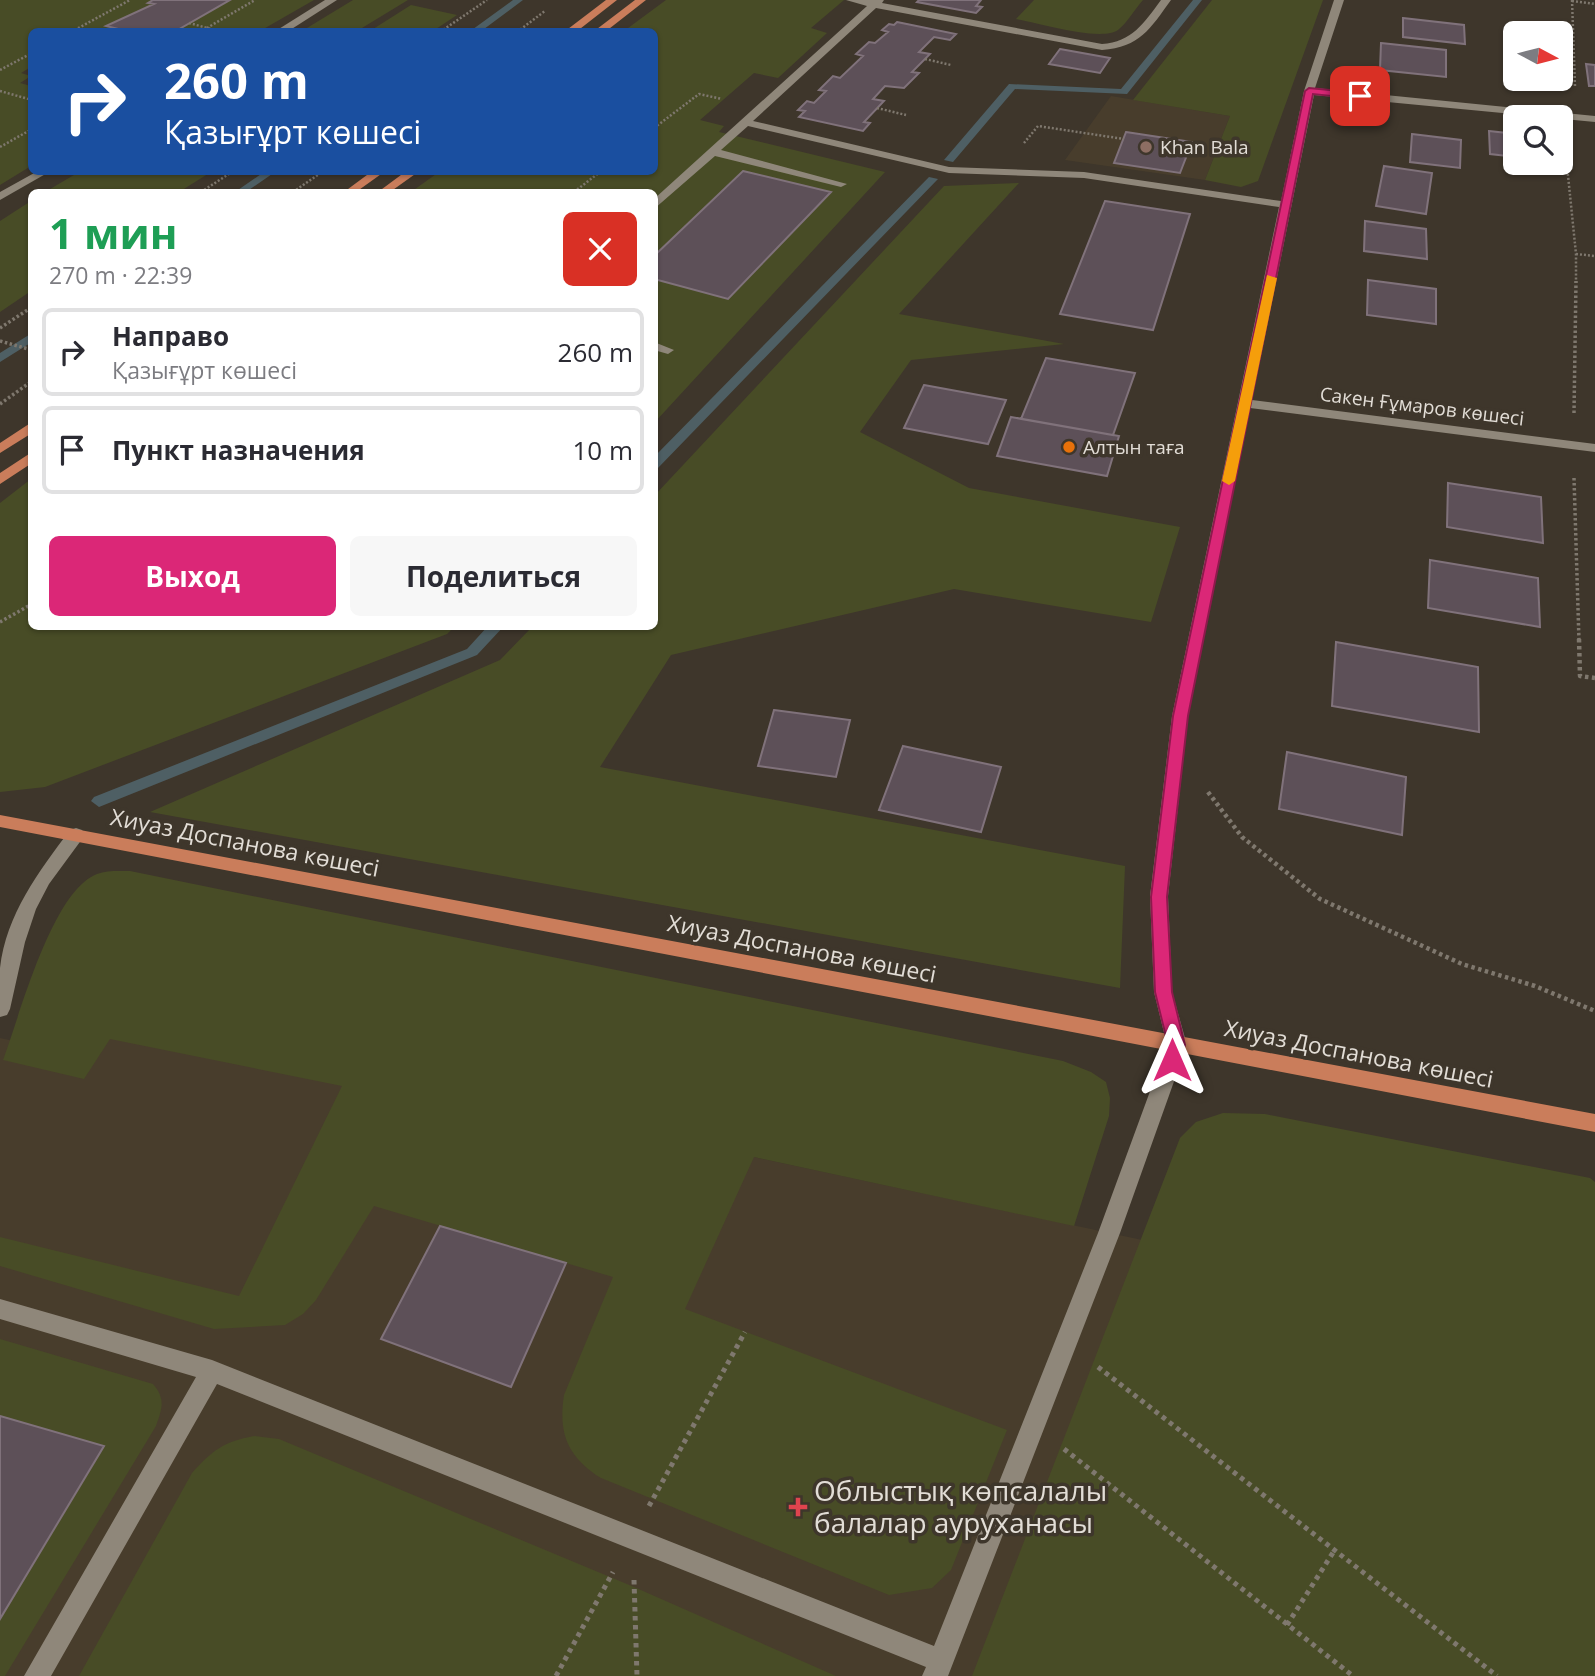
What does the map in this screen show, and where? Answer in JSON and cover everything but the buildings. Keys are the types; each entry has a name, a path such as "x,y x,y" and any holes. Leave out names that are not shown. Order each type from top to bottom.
{"main road":[{"path":"574,28 612,0"},
{"path":"603,28 640,0"},
{"path":"353,189 374,175"},
{"path":"387,189 408,175"},
{"path":"0,449 28,429"},
{"path":"0,480 28,459"},
{"name":"Хиуаз Доспанова көшесі","path":"0,821 1595,1123"}],"street":[{"path":"286,28 332,0"},
{"path":"851,0 876,2 1102,47 1120,47 1132,42 1166,0"},
{"path":"0,1309 212,1371 632,1537 938,1669 1066,1343 1177,1045 1163,992 1159,941 1162,854 1180,716 1309,91 1339,0"},
{"path":"658,202 734,136 744,122 876,2"},
{"path":"1309,91 1503,110"},
{"path":"1573,117 1595,119"},
{"path":"744,122 943,169 1084,175 1287,205"},
{"path":"714,152 841,184"},
{"path":"0,197 38,175"},
{"path":"658,347 668,350"},
{"name":"Сакен Ғұмаров көшесі","path":"1245,403 1595,448"},
{"path":"0,1009 13,953 27,912 42,880 76,835"},
{"path":"37,1676 212,1371"}],"path":[{"path":"79,28 130,0"},
{"path":"189,23 207,28 255,0"},
{"path":"446,28 487,0"},
{"path":"1576,117 1572,1 1595,4"},
{"path":"522,28 549,8"},
{"path":"0,70 28,55"},
{"path":"925,59 951,65"},
{"path":"0,91 28,99"},
{"path":"658,125 699,94 761,107"},
{"path":"877,108 906,114"},
{"path":"1003,172 1038,126 1124,139"},
{"path":"0,147 28,131"},
{"path":"206,189 227,175"},
{"path":"297,189 318,175"},
{"path":"578,189 596,175"},
{"path":"1569,175 1576,254 1573,445 1580,676 1595,678"},
{"path":"1576,254 1595,256"},
{"path":"0,328 28,310"},
{"path":"0,341 28,349"},
{"path":"0,404 28,384"},
{"path":"0,622 28,606"},
{"path":"1207,787 1211,799 1242,836 1320,899 1462,964 1535,986 1595,1011"},
{"path":"1066,1343 1497,1676"},
{"path":"1033,1425 1353,1676"},
{"path":"632,1537 637,1676"},
{"path":"1287,1625 1334,1551"}],"shaded area":[{"name":"Khan Bala","path":"1111,96 1230,116 1205,180 1065,160"},
{"name":"Облыстық көпсалалы балалар ауруханасы","path":"115,1005 754,1157 1595,1337 1595,1676 0,1676 0,1038 81,1056"}],"green space":[{"path":"0,0 153,0 149,3 154,4 107,25 115,28 28,28 28,69 21,73 28,75 28,78 20,83 28,85 28,168 0,185"},
{"path":"230,0 314,0 265,28 181,28"},
{"path":"353,0 408,0 362,28 307,28"},
{"path":"666,0 844,0 811,28 827,33 778,78 754,73 700,120 724,126 719,132 885,172 658,419 658,189 415,189 435,175 658,175 658,28 628,28"},
{"path":"1034,0 1143,0 1118,30 1098,34 1016,19"},
{"path":"1212,0 1323,0 1258,181 1241,187 1205,180 1230,116 1133,100"},
{"path":"411,5 457,15 438,28 375,28"},
{"path":"74,175 206,175 184,189 50,189"},
{"path":"1019,183 899,314 1064,344 911,360 860,432 969,488 1180,527 1151,622 954,589 671,655 600,767 1125,866 1120,988 150,812 500,660 529,630 658,630 658,492 944,186"},
{"path":"28,203 28,293 0,312 0,221"},
{"path":"28,481 28,630 451,630 447,634 45,787 0,792 0,503"},
{"path":"130,871 1063,1061 1091,1072 1106,1082 1110,1098 1109,1116 1074,1226 754,1157 685,1309 1007,1430 951,1570 932,1588 889,1595 601,1478 580,1462 564,1433 564,1395 613,1277 374,1206 316,1300 303,1314 285,1325 214,1329 0,1266 0,1237 239,1296 342,1086 110,1039 84,1079 3,1060 40,956 66,904 81,885 97,874"},
{"path":"1223,1113 1265,1114 1590,1178 1595,1182 1595,1676 972,1676 1180,1138 1196,1122"},
{"path":"0,1339 153,1384 160,1394 162,1404 156,1426 5,1676 0,1676 0,1619 104,1447 0,1416"},
{"path":"254,1436 279,1439 634,1587 836,1676 79,1676 192,1473 219,1448"}],"waterway":[{"path":"479,28 519,0"},
{"path":"949,160 1012,86 1124,92 1198,0"},
{"path":"244,189 266,175"},
{"path":"658,461 933,179"},
{"path":"0,358 28,339"},
{"path":"99,801 472,652 493,630"}],"slow traffic":[{"path":"1229,481 1271,278"}],"place":[{"name":"Khan Bala","path":"1146,147"},
{"name":"Алтын таға","path":"1069,447"},
{"name":"Облыстық көпсалалы балалар ауруханасы","path":"798,1507"}],"route":[{"path":"1172,1060 1177,1045 1163,992 1159,897 1180,716 1309,91 1360,96"}]}
